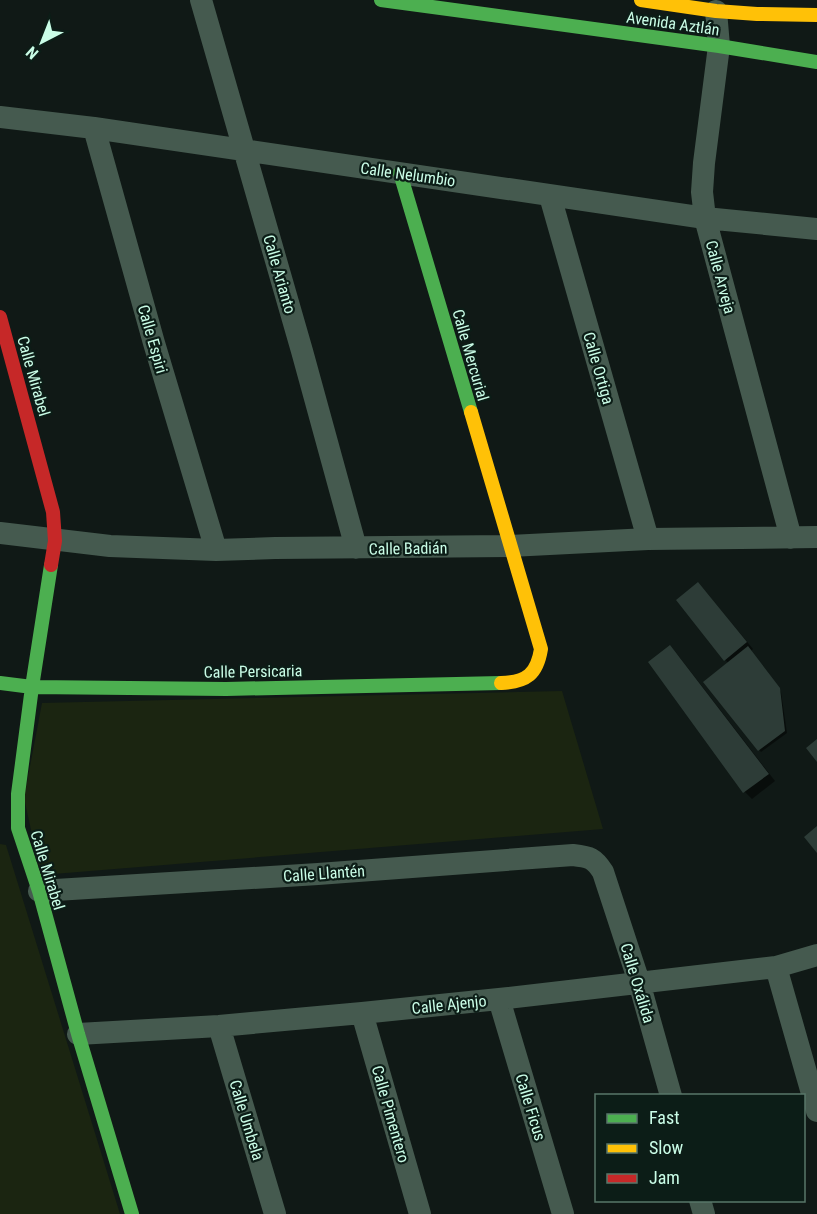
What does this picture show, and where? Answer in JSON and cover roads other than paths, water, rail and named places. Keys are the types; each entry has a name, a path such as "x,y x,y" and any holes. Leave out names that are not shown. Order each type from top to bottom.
{"street":[{"name":"Calle Arianto","path":"201,0 356,548"},
{"name":"Avenida Aztlán","path":"381,0 719,46 817,62"},
{"name":"Avenida Aztlán","path":"640,0 716,11 817,15"},
{"name":"Calle Arveja","path":"716,11 719,46 704,163 702,192 705,218 791,538"},
{"name":"Calle Nelumbio","path":"0,117 94,128 705,218 817,229"},
{"name":"Calle Espiri","path":"94,128 151,332 216,550"},
{"name":"Calle Mercurial","path":"400,173 510,546"},
{"name":"Calle Ortiga","path":"550,196 648,539"},
{"name":"Calle Mirabel","path":"0,317 53,512 56,541 32,687 18,794 9,827 39,891 78,1034 132,1214"},
{"path":"0,392 22,395"},
{"name":"Calle Badián","path":"0,533 110,546 216,550 510,546 648,539 817,537"},
{"name":"Calle Persicaria","path":"0,683 32,687 225,688 506,683 523,680 534,674 540,662 541,649 510,546"},
{"name":"Calle Llantén","path":"39,891 318,874 573,855 587,856 596,861 603,872"},
{"name":"Calle Oxálida","path":"603,872 639,982 671,1094"},
{"name":"Calle Ajenjo","path":"78,1034 219,1026 499,999 776,967 817,955"},
{"path":"776,967 817,1111"},
{"name":"Calle Ficus","path":"499,999 563,1214"},
{"name":"Calle Pimentero","path":"362,1013 420,1214"},
{"name":"Calle Umbela","path":"219,1026 275,1214"}]}
